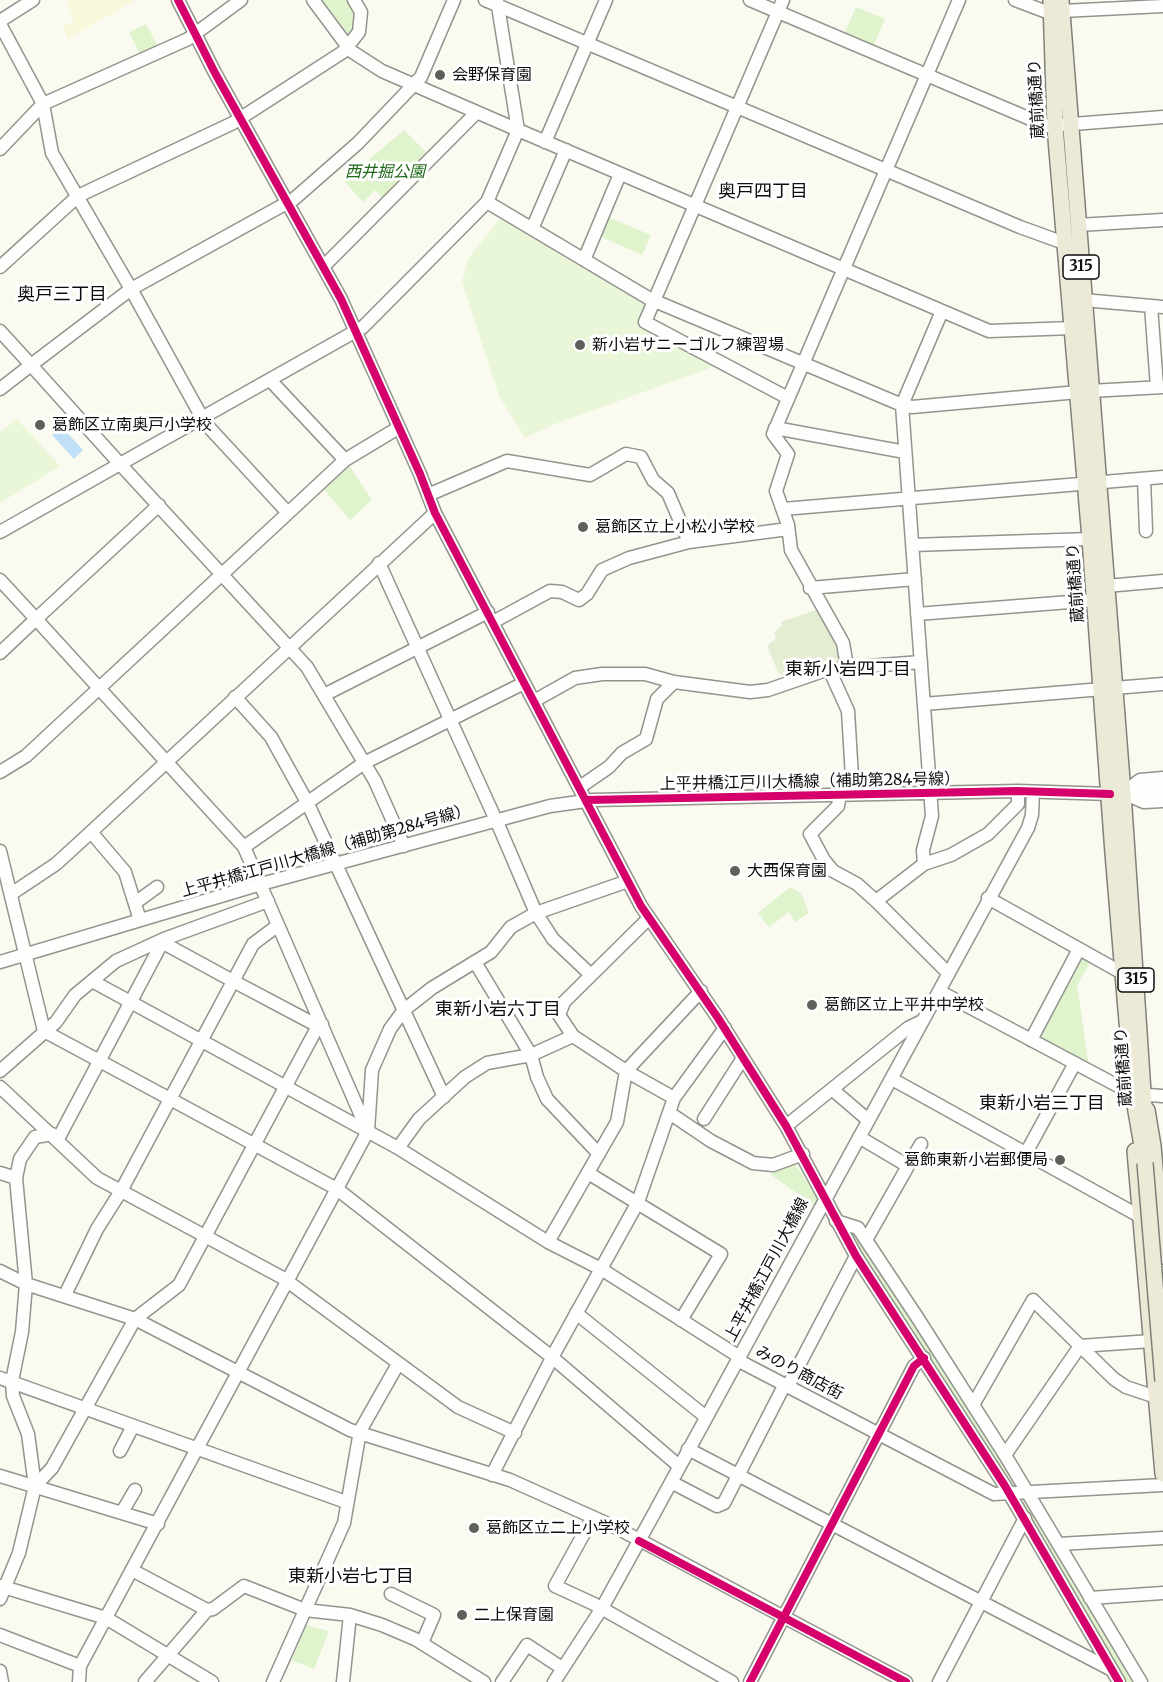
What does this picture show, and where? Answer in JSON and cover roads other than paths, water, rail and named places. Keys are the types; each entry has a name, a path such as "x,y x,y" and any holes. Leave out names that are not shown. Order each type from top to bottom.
{"main road":[{"name":"蔵前橋通り","path":"1056,6 1063,125 1066,244 1073,327 1084,392"},
{"name":"蔵前橋通り","path":"1063,125 1078,225 1083,300 1084,392 1092,483 1106,586 1108,689"},
{"name":"蔵前橋通り","path":"1092,483 1090,538 1095,600 1108,689 1163,1381"},
{"name":"蔵前橋通り","path":"1117,794 1124,974 1139,1095"},
{"path":"1139,1095 1153,1146 1163,1256"},
{"path":"1139,1095 1141,1217 1156,1309 1156,1397 1163,1474"}],"street":[{"path":"33,0 0,23 43,104 52,153 131,289 201,418 288,513"},
{"path":"178,0 240,118 323,267 356,332 435,513 628,881 649,918 701,991 786,1126 856,1256 1010,1494 1119,1682"},
{"path":"0,149 43,104 195,34 241,0"},
{"path":"313,0 347,47 382,70 545,142 989,331 1073,327"},
{"path":"0,267 78,196 240,118 347,47 357,36 360,27 362,12 354,0"},
{"path":"0,389 131,289 287,203 358,143 415,85 454,0"},
{"path":"485,0 498,3 587,44 1020,227 1066,244"},
{"path":"545,142 606,0"},
{"path":"750,0 780,6 927,75 1047,126 1163,117"},
{"path":"847,666 843,643 810,588 791,550 783,509 776,492 788,454 773,434 959,0"},
{"path":"1015,0 1056,6 1163,6"},
{"path":"0,532 356,332 487,202 518,130 498,3"},
{"path":"780,6 656,301 645,322 788,398"},
{"path":"323,267 477,112"},
{"path":"531,229 566,150"},
{"path":"584,260 620,174"},
{"path":"487,202 656,301 902,405 912,407 1160,387 1157,306 1083,300"},
{"path":"1078,225 1163,220"},
{"path":"924,864 923,849 932,816 902,405 942,311"},
{"path":"0,332 307,667 364,762 404,846"},
{"path":"270,380 345,460"},
{"path":"0,772 26,756 345,460 398,428"},
{"path":"775,428 905,452"},
{"path":"428,495 507,461 590,475 626,454 641,457 653,480 668,493 689,542"},
{"path":"783,509 1163,477"},
{"path":"1144,479 1146,531"},
{"path":"0,652 159,505"},
{"path":"11,894 56,864 435,513"},
{"path":"324,694 418,647 550,591 562,592 579,600 587,594 602,570 629,558 689,542 788,529"},
{"path":"912,545 1090,538"},
{"path":"379,563 452,720 536,913 553,939 591,975"},
{"path":"810,588 915,579"},
{"path":"0,580 244,847 368,1131"},
{"path":"1106,586 1163,581"},
{"path":"917,614 1095,600"},
{"path":"534,701 575,678 602,674 645,674 674,682 750,692 768,690 829,669 921,662"},
{"path":"829,669 848,711 846,794 840,804 810,834 824,860 833,871 857,884 876,901 948,974"},
{"path":"580,787 609,767 622,753 646,739 657,699 674,682"},
{"path":"244,847 364,762 524,683"},
{"path":"924,704 1163,684"},
{"path":"235,697 270,737 307,802 444,1097"},
{"path":"1117,794 1140,780 1162,789"},
{"path":"1033,792 1117,794 1144,802 1162,789"},
{"path":"876,901 924,864 951,855 988,834 1018,804 1018,791"},
{"name":"上平井橋江戸川大橋線（補助第284号線）","path":"0,962 261,884 550,806 587,801 1033,792"},
{"name":"上平井橋江戸川大橋線","path":"558,1678 602,1608 1028,828 1032,815 1033,792"},
{"path":"91,832 125,873 140,920"},
{"path":"0,851 44,1031 337,1189 553,1358 679,1466"},
{"path":"79,1682 80,1666 368,1131 369,1095 375,1061 390,1029 404,1010 432,988 491,952 511,927 536,913 628,881"},
{"path":"135,903 157,887"},
{"path":"988,898 1124,974"},
{"path":"0,1071 56,1022 75,995 116,961 164,939 268,901"},
{"path":"649,918 564,1002 559,1015 573,1036 626,1071 674,1098"},
{"path":"65,1295 97,1229 121,1191 253,944 277,926"},
{"path":"164,939 167,945 320,1025"},
{"path":"55,1136 99,1062 164,939"},
{"path":"1031,1040 1079,949"},
{"path":"475,962 531,1055 537,1077 547,1099 599,1154"},
{"name":"みのり商店街","path":"92,981 287,1085 399,1148 548,1242 601,1269 738,1357 743,1363 994,1494 1163,1485"},
{"path":"548,1242 616,1122 626,1071 701,991"},
{"path":"939,991 1139,1095 1163,1096"},
{"path":"786,1126 908,1028 922,1020"},
{"path":"35,1486 52,1468 135,1319 179,1285 320,1025"},
{"path":"492,1475 576,1313 638,1202 671,1114 674,1098 725,1028"},
{"path":"399,1148 419,1119 465,1077 487,1063 531,1055 573,1036"},
{"path":"704,1119 743,1058"},
{"path":"1026,1153 1075,1063"},
{"path":"892,1079 1141,1217"},
{"path":"0,1087 55,1136 97,1178 287,1282 458,1407 515,1432"},
{"path":"832,1090 868,1120"},
{"path":"671,1114 711,1141 753,1163 773,1165 802,1154"},
{"path":"55,1136 35,1137 20,1159 16,1178 26,1284 22,1332 6,1380 28,1434 35,1486 19,1552 1,1591 106,1618 212,1682"},
{"path":"859,1137 908,1166"},
{"path":"866,1240 921,1144"},
{"path":"0,1173 16,1178"},
{"path":"588,1173 721,1254 681,1320"},
{"path":"836,1221 858,1228 866,1240 1005,1455 1141,1682"},
{"path":"670,1482 717,1506 724,1503 856,1256"},
{"path":"0,1271 26,1284 135,1319 350,1430 360,1431 492,1475 592,1517 906,1682"},
{"path":"973,1405 1033,1300 1120,1384 1156,1397"},
{"path":"576,1313 706,1417"},
{"path":"1005,1455 1080,1346 1155,1334"},
{"path":"750,1682 914,1366 924,1358"},
{"path":"273,1682 344,1523 360,1431 398,1364"},
{"path":"6,1380 346,1502"},
{"path":"120,1451 133,1426"},
{"path":"688,1449 1112,1670"},
{"path":"0,1476 158,1524"},
{"path":"122,1512 135,1490"},
{"path":"592,1517 555,1586 602,1608 732,1682"},
{"path":"939,1682 1024,1518"},
{"path":"1059,1544 1163,1538"},
{"path":"132,1570 207,1610 213,1609 244,1586 305,1610 350,1615 382,1625 422,1643 484,1682"},
{"path":"1090,1598 1163,1593"},
{"path":"391,1594 435,1615 422,1643"},
{"path":"145,1682 207,1610"},
{"path":"343,1682 350,1615"},
{"path":"0,1635 80,1666"},
{"path":"502,1682 527,1645 558,1678"},
{"path":"0,1671 2,1682"}],"water":[{"path":"61,426 83,450 74,459 52,435"}],"place":[{"name":"会野保育園","path":"440,75"},
{"name":"新小岩サニーゴルフ練習場","path":"580,345"},
{"name":"葛飾区立南奥戸小学校","path":"40,425"},
{"name":"葛飾区立上小松小学校","path":"583,527"},
{"name":"大西保育園","path":"735,871"},
{"name":"葛飾区立上平井中学校","path":"812,1005"},
{"name":"葛飾東新小岩郵便局","path":"1060,1160"},
{"name":"葛飾区立二上小学校","path":"474,1528"},
{"name":"二上保育園","path":"462,1615"}],"district":[{"name":"奥戸四丁目","path":"763,192"},
{"name":"奥戸三丁目","path":"62,295"},
{"name":"東新小岩四丁目","path":"848,670"},
{"name":"東新小岩六丁目","path":"498,1010"},
{"name":"東新小岩三丁目","path":"1042,1104"},
{"name":"東新小岩七丁目","path":"351,1577"}],"park label":[{"name":"西井掘公園","path":"385,172"}]}
